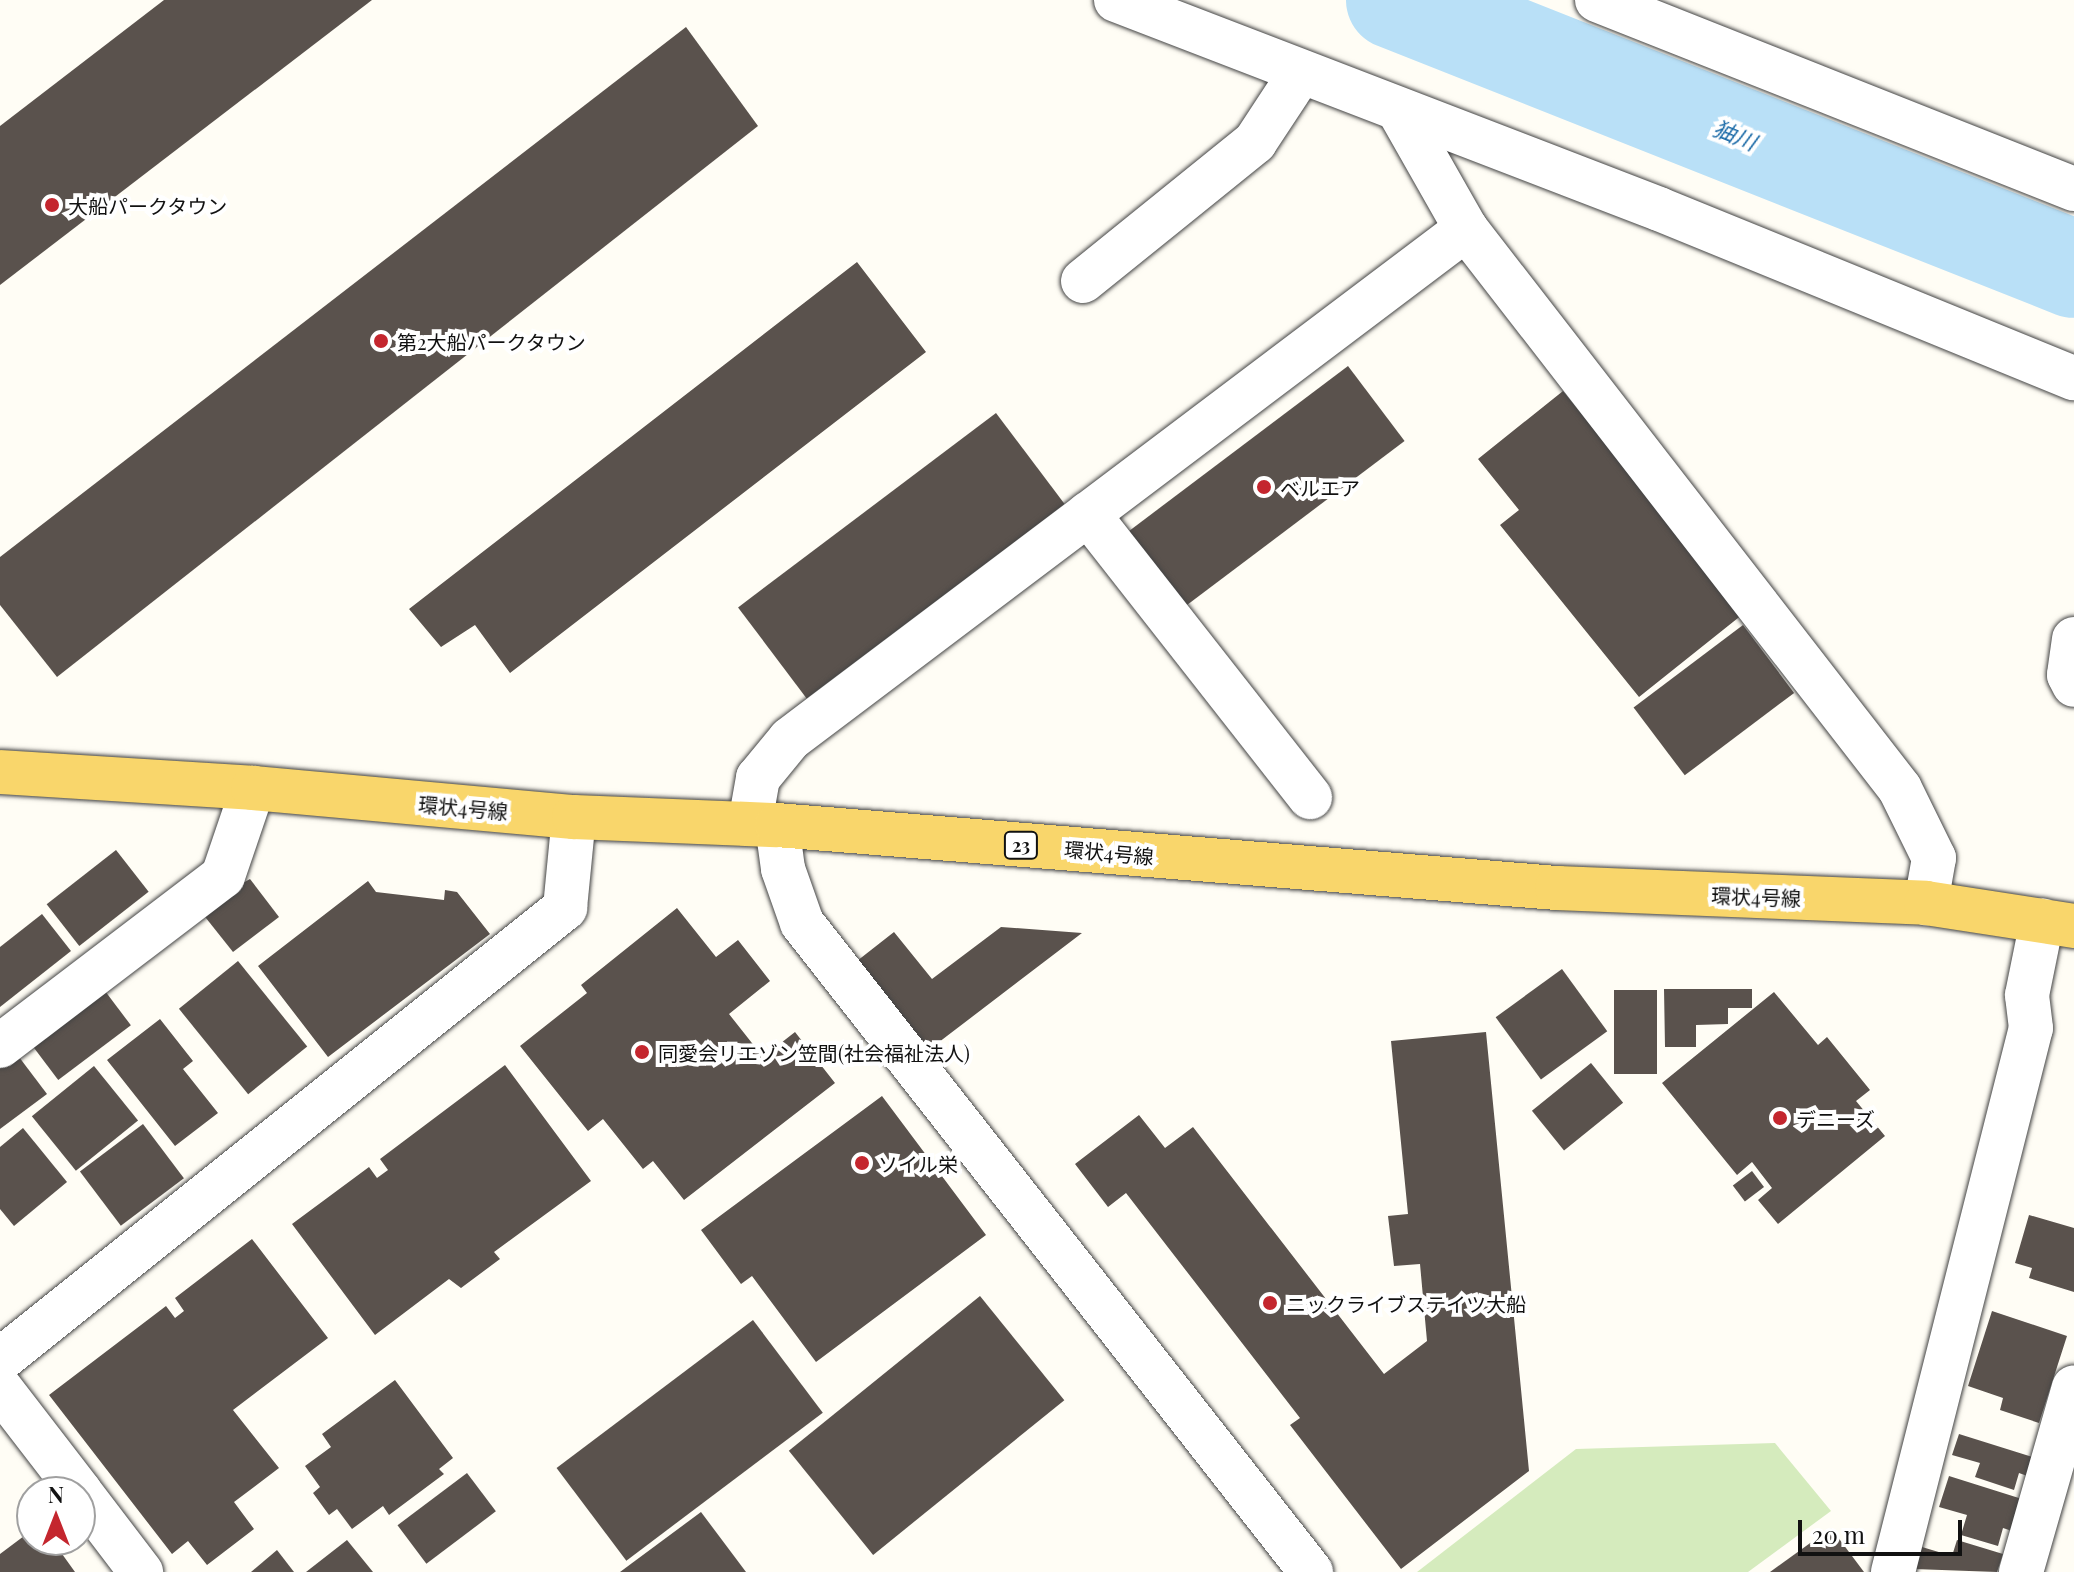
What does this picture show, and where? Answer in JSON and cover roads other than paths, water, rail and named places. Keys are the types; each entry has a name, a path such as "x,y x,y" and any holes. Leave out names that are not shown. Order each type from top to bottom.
{"main road":[{"name":"環状4号線","path":"0,772 253,788 574,817 764,824 1557,888 1926,903 2058,923"}],"street":[{"path":"1116,0 1923,314 2074,378"},
{"path":"1597,0 2074,189"},
{"path":"1083,281 1255,142 1301,72"},
{"path":"1399,111 1466,229 1900,789 1934,858 1926,903"},
{"path":"1311,1572 802,923 764,824 758,778 790,739 1466,229"},
{"path":"1088,514 1310,797"},
{"path":"2074,639 2069,675 2074,685"},
{"path":"0,1046 223,876 253,788"},
{"path":"0,1360 565,908 574,817"},
{"path":"1893,1572 2031,1028 2027,995 2058,923"},
{"path":"2021,1572 2074,1387"},
{"path":"0,1388 68,1476"},
{"path":"96,1513 141,1572"}],"waterway":[{"name":"㹨川","path":"1395,0 2074,269"}],"place":[{"name":"大船パークタウン","path":"52,205"},
{"name":"第2大船パークタウン","path":"381,341"},
{"name":"ベルエア","path":"1264,487"},
{"name":"同愛会リエゾン笠間(社会福祉法人)","path":"642,1052"},
{"name":"デニーズ","path":"1780,1118"},
{"name":"ソイル栄","path":"862,1163"},
{"name":"ニックライブステイツ大船","path":"1270,1303"}]}
